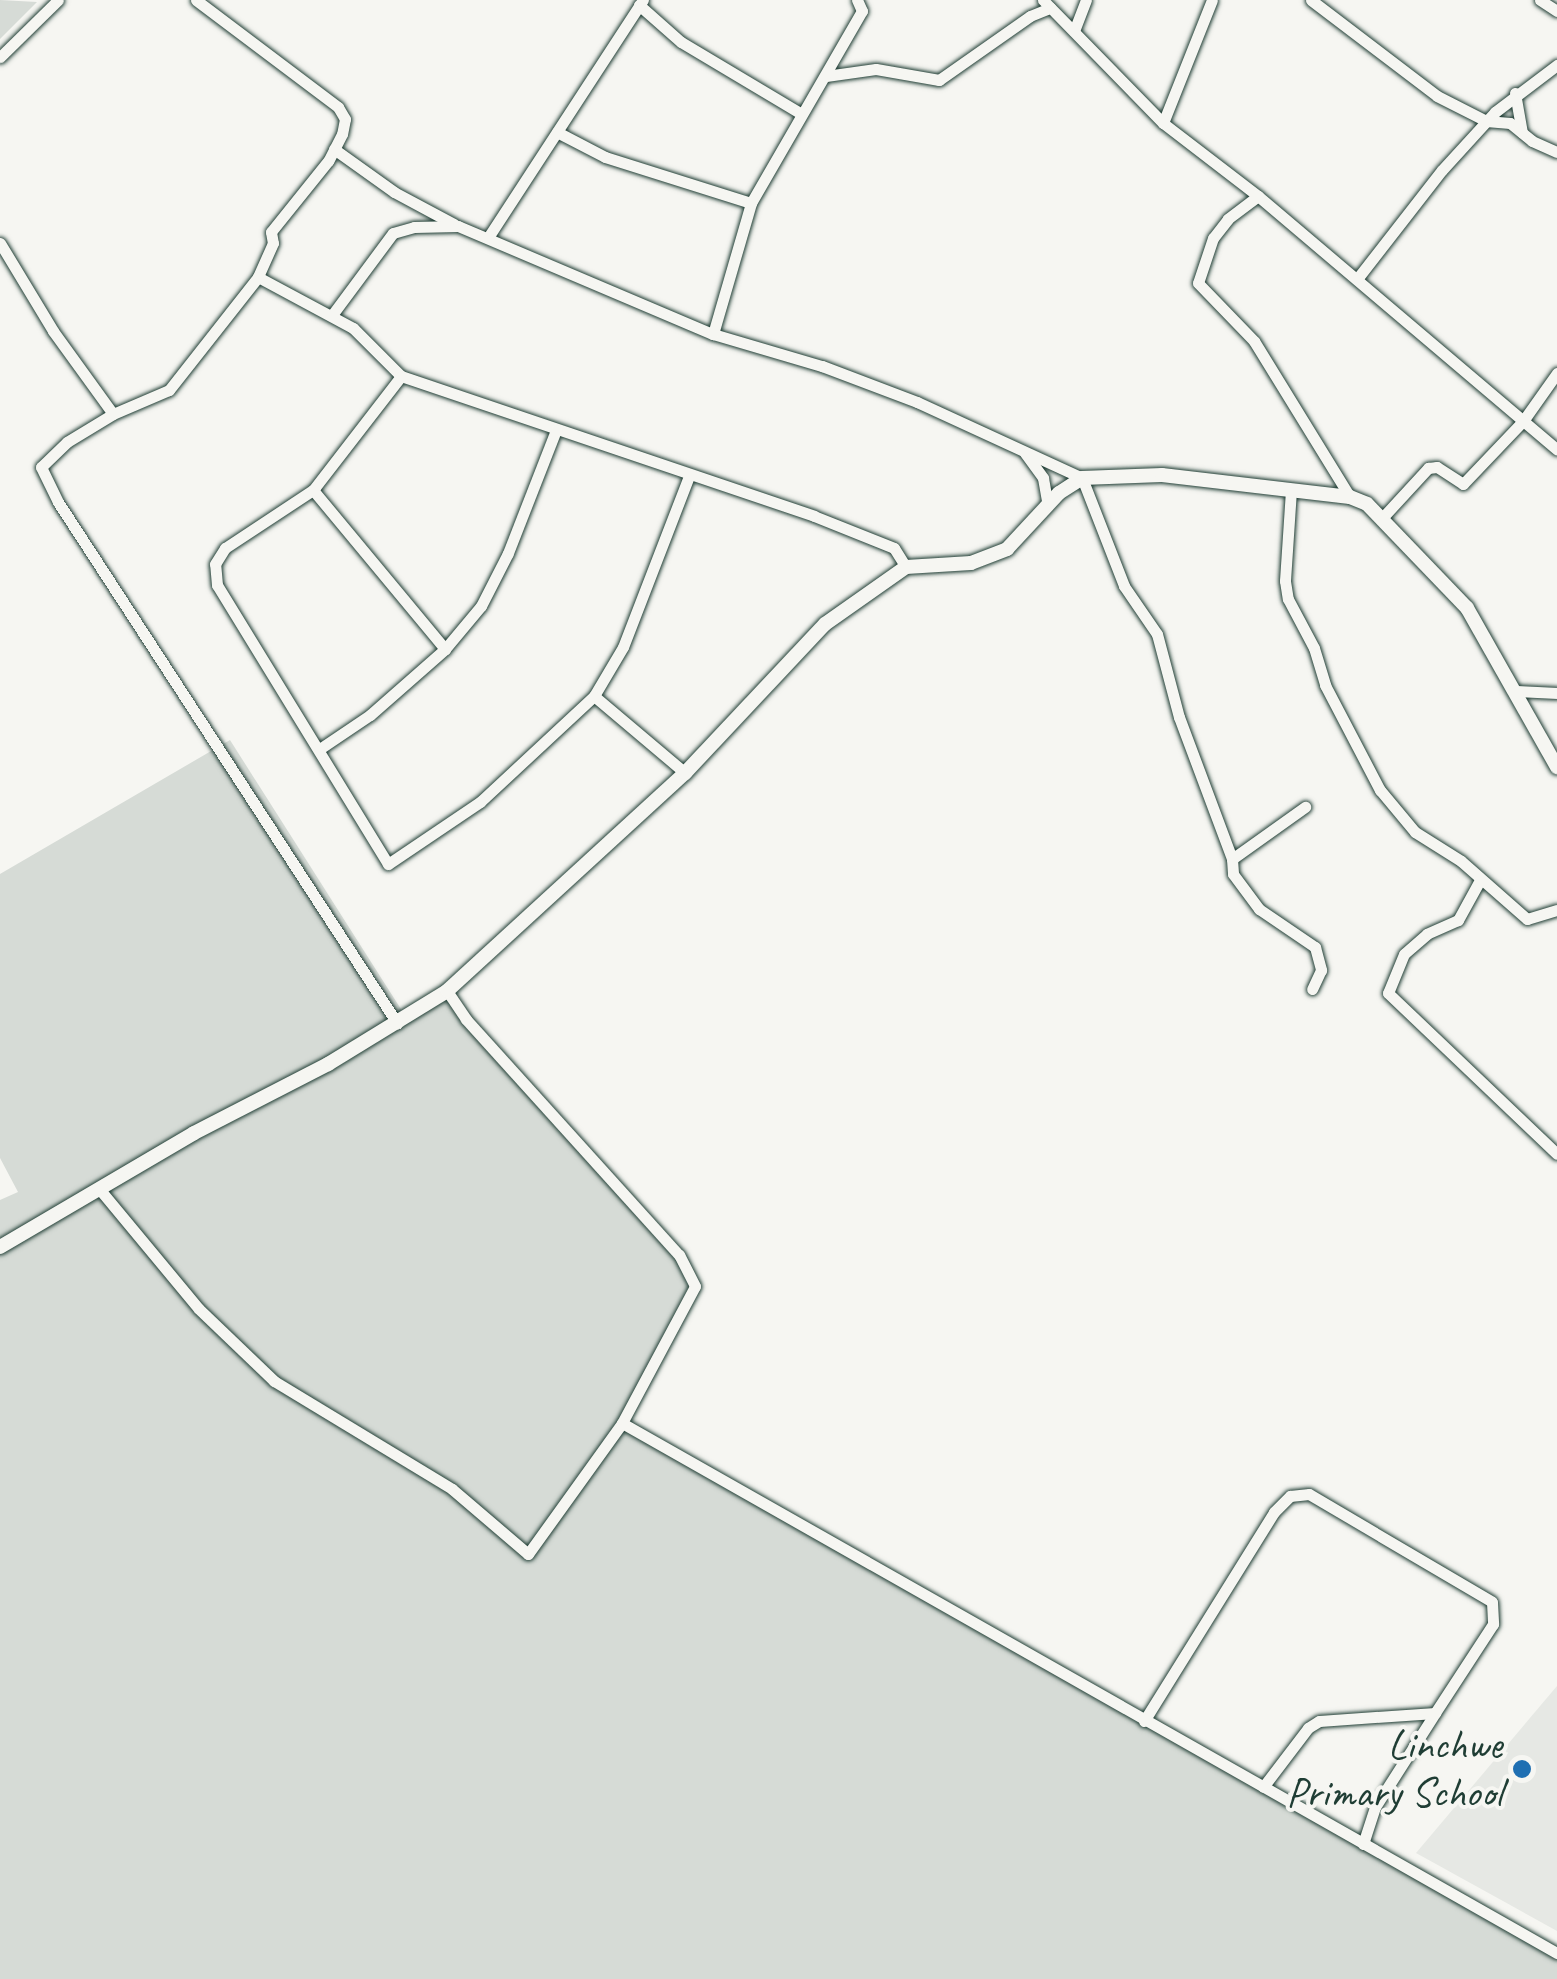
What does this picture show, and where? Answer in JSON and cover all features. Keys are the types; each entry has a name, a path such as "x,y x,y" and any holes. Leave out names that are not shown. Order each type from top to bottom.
{"street":[{"path":"0,57 58,0"},
{"path":"196,0 338,107 345,118 334,150 271,232 274,243 258,276 169,390 113,414 67,442 41,467 44,478 398,1023"},
{"path":"713,334 751,203 862,11 857,0"},
{"path":"1074,31 1086,0"},
{"path":"1163,123 1212,0"},
{"path":"1311,0 1437,96 1486,121 1510,122 1557,152"},
{"path":"1540,0 1557,11"},
{"path":"490,236 641,3 681,42 800,113"},
{"path":"826,76 876,69 939,80 1047,4 1163,123 1258,196 1557,450"},
{"path":"1357,279 1442,170 1486,121 1515,94 1557,65"},
{"path":"1515,94 1522,132"},
{"path":"557,132 606,157 751,203"},
{"path":"334,150 394,192 526,256 713,334 867,382 1082,478 1162,475 1350,497 1384,518 1467,608 1557,767"},
{"path":"1258,196 1213,238 1198,282 1254,341 1350,497"},
{"path":"332,316 393,233 414,226 458,226"},
{"path":"0,243 54,331 113,414"},
{"path":"258,276 369,340 401,376 814,516 894,548 906,567"},
{"path":"1384,518 1428,468 1437,467 1463,484 1523,420 1557,373"},
{"path":"401,376 313,490 225,548 215,564 217,585 388,864 480,802 594,696 623,647 690,476"},
{"path":"320,748 370,715 445,649 481,606 556,430"},
{"path":"1022,449 1042,478 1048,505"},
{"path":"0,1247 194,1134 398,1023 447,990 685,773 804,644 906,567 946,567 1008,549 1048,505 1082,478"},
{"path":"1082,478 1124,586 1157,634 1179,717 1240,888 1259,909 1315,947 1321,970 1312,990"},
{"path":"313,490 445,649"},
{"path":"1290,490 1286,588 1325,685 1394,808 1415,832 1461,861 1528,919 1557,910"},
{"path":"1516,691 1557,693"},
{"path":"594,696 685,773"},
{"path":"1232,859 1305,807"},
{"path":"1480,880 1458,920 1427,934 1404,954 1388,993 1557,1154"},
{"path":"102,1191 199,1309 274,1382 452,1489 528,1554 622,1423 695,1286 679,1255 466,1020 447,990"},
{"path":"622,1423 1557,1954"},
{"path":"1144,1721 1274,1512 1290,1496 1309,1494 1492,1602 1493,1624 1375,1807 1363,1844"},
{"path":"1262,1787 1308,1728 1320,1721 1434,1713"}],"shaded area":[{"path":"0,0 37,2 0,39"},
{"path":"230,740 406,1017 447,991 679,1255 695,1286 623,1423 1557,1953 1557,1979 0,1979 0,1200 18,1192 0,1158 0,874"},
{"name":"Linchwe Primary School","path":"1557,1686 1557,1931 1416,1853"}],"place":[{"name":"Linchwe Primary School","path":"1522,1769"}]}
